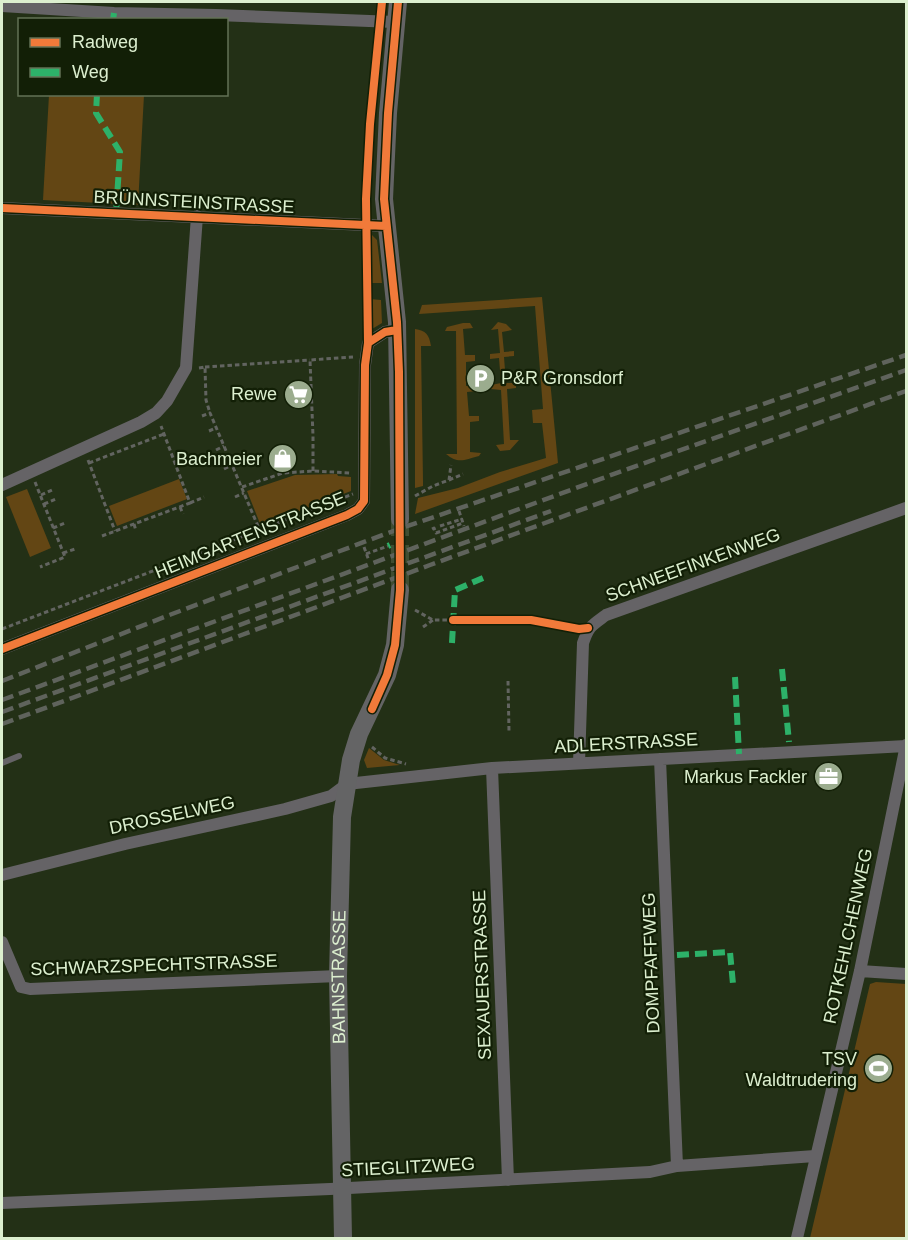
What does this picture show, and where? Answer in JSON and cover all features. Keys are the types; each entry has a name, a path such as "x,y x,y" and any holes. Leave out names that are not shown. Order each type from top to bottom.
{"street":[{"path":"398,2 384,188 397,330 400,519"},
{"path":"2,6 114,13 395,22"},
{"name":"BRÜNNSTEINSTRASSE","path":"2,208 386,226"},
{"path":"2,485 141,422 156,413 166,401 186,368 196,216"},
{"path":"366,356 368,343 386,332 397,330"},
{"name":"HEIMGARTENSTRASSE","path":"2,649 347,516 358,509 364,501 366,356"},
{"name":"SCHNEEFINKENWEG","path":"579,763 583,644 588,628 606,615 906,508"},
{"name":"BAHNSTRASSE","path":"343,1239 338,976 342,817 359,734 387,675 394,645 400,590"},
{"name":"ADLERSTRASSE","path":"347,784 492,768 906,746"},
{"name":"ROTKEHLCHENWEG","path":"797,1239 860,971 906,746"},
{"name":"DOMPFAFFWEG","path":"660,759 677,1166"},
{"name":"SEXAUERSTRASSE","path":"492,768 508,1180"},
{"name":"DROSSELWEG","path":"2,875 125,843 285,809 331,796 347,784"},
{"name":"SCHWARZSPECHTSTRASSE","path":"2,942 16,979 21,987 30,989 338,976"},
{"path":"860,971 906,974"},
{"name":"STIEGLITZWEG","path":"2,1203 650,1172 677,1166 815,1156"}],"lane":[{"path":"2,763 19,756"}],"path":[{"path":"186,368 366,356"},
{"path":"310,360 313,471"},
{"path":"205,367 206,400 210,413 267,546"},
{"path":"156,413 190,503"},
{"path":"202,416 210,413"},
{"path":"209,431 216,428"},
{"path":"89,463 164,434"},
{"path":"216,450 224,446"},
{"path":"84,448 116,531"},
{"path":"224,469 232,465"},
{"path":"449,480 451,465"},
{"path":"242,487 283,473 313,471 365,473"},
{"path":"31,472 65,557 40,567"},
{"path":"413,497 463,474"},
{"path":"2,629 364,489"},
{"path":"41,495 52,490"},
{"path":"235,497 244,493"},
{"path":"102,536 204,497"},
{"path":"44,504 56,499"},
{"path":"180,507 183,514"},
{"path":"432,530 434,528 436,533 464,524 459,512"},
{"path":"440,526 462,519"},
{"path":"53,528 65,523"},
{"path":"134,524 136,531"},
{"path":"366,554 388,546"},
{"path":"364,547 369,561"},
{"path":"63,553 75,549"},
{"path":"415,610 434,620 453,620"},
{"path":"423,627 434,620"},
{"path":"508,681 509,730"},
{"path":"368,744 385,758 410,765"}],"shaded area":[{"path":"49,96 144,96 138,205 43,200"},
{"path":"371,234 377,240 382,283 370,283"},
{"path":"542,297 558,463 415,514 418,498 458,488 546,458 542,423 533,423 532,410 543,409 535,306 419,314 422,305"},
{"path":"370,299 381,300 382,323 372,329"},
{"path":"498,322 506,324 512,330 502,332 504,352 514,351 514,356 504,357 506,383 516,383 516,388 507,389 510,440 519,440 510,450 500,451 496,445 504,444 501,390 491,389 491,385 501,383 499,358 490,359 490,354 500,353 498,329 491,330"},
{"path":"470,323 473,328 463,329 465,355 475,355 475,361 466,362 466,386 478,385 477,391 467,392 469,416 479,416 479,421 470,422 470,452 481,453 479,456 461,460 446,454 457,454 456,331 445,331 447,327"},
{"path":"415,329 426,334 431,346 421,346 423,486 415,488"},
{"path":"337,474 351,477 351,491 261,526 247,491 295,475"},
{"path":"179,479 187,499 117,526 109,506"},
{"path":"27,489 51,548 30,557 6,497"},
{"path":"369,748 384,760 400,765 367,768 364,760"},
{"name":"TSV Waldtrudering","path":"876,982 906,984 906,1238 810,1238 870,984"}],"tunnel":[{"path":"400,519 400,590"}],"railway":[{"path":"2,681 396,530 906,355"},
{"path":"2,700 622,471 906,370"},
{"path":"2,724 906,391"},
{"path":"2,712 551,511"}],"marked path":[{"path":"113,18 114,13"},
{"path":"97,96 96,113 120,152 116,213"},
{"path":"452,643 455,590 483,578"},
{"path":"782,669 789,742"},
{"path":"735,677 739,754"},
{"path":"677,955 730,952 733,984"}],"cycle path":[{"path":"368,343 366,199 370,124 382,2"},
{"path":"372,709 387,675 395,645 400,590 397,322 384,199 388,113 398,2"},
{"path":"2,208 386,226"},
{"path":"2,649 358,509 364,501 365,365 368,343 385,332 397,330"},
{"path":"453,620 531,620 579,629 588,628"}],"place":[{"name":"P&R Gronsdorf","path":"480,378"},
{"name":"Rewe","path":"298,394"},
{"name":"Bachmeier","path":"283,459"},
{"name":"Markus Fackler","path":"828,777"},
{"name":"TSV Waldtrudering","path":"878,1069"}]}
